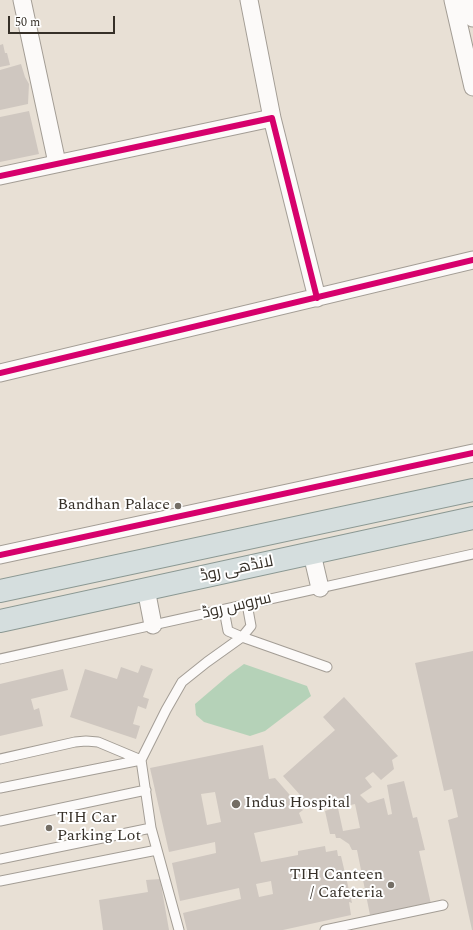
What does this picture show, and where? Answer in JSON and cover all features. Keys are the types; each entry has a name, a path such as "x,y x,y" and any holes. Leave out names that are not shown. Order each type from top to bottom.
{"main road":[{"name":"لانڈھی روڈ","path":"0,591 473,490"},
{"name":"لانڈھی روڈ","path":"0,621 473,518"}],"street":[{"path":"22,0 58,164"},
{"path":"249,0 272,118 317,298"},
{"path":"454,0 470,59 473,83"},
{"path":"469,0 473,18"},
{"path":"0,176 272,118"},
{"path":"0,373 473,260"},
{"path":"0,555 473,453"},
{"path":"312,554 320,588"},
{"path":"146,590 153,625"}],"lane":[{"name":"سروس روڈ","path":"0,659 473,554"},
{"path":"179,930 151,828 141,760 182,682 242,636 251,626 247,604"},
{"path":"224,610 228,631 327,667"},
{"path":"0,759 75,742 86,741 98,742 141,760"},
{"path":"0,788 141,760"},
{"path":"0,822 146,790"},
{"path":"0,859 151,828"},
{"path":"0,882 157,850"},
{"path":"325,930 443,905"}],"green space":[{"path":"244,664 307,686 311,696 265,731 250,736 204,722 196,715 195,704"}],"building":[{"path":"3,44 10,65 0,67 0,45"},
{"path":"21,64 29,84 28,104 0,110 0,70"},
{"path":"29,111 39,154 0,162 0,117"},
{"path":"473,651 472,930 448,820 458,817 452,789 444,791 415,663"},
{"path":"141,665 153,669 143,697 149,699 146,709 138,706 133,724 140,726 136,739 70,717 85,669 117,679 121,667 138,673"},
{"path":"63,669 68,690 31,699 34,710 39,708 43,726 0,736 0,684"},
{"path":"344,697 398,756 392,760 394,769 381,780 373,772 365,778 372,787 360,795 368,803 384,798 388,815 392,814 387,785 404,781 413,818 417,817 425,850 419,851 431,904 370,915 357,850 352,850 349,844 340,838 336,838 335,834 330,834 325,811 331,809 320,798 311,807 283,776 335,730 323,717","holes":["355,804 360,828 343,831 338,808"]},
{"path":"263,745 269,779 275,778 303,810 299,813 303,823 254,833 261,862 298,855 298,851 325,846 326,852 337,850 338,856 341,856 352,903 349,902 351,915 283,930 187,930 183,913 241,899 239,888 180,901 172,863 216,853 215,842 169,852 150,768","holes":["215,792 221,822 207,825 201,794","271,881 273,894 259,897 256,884"]},
{"path":"160,879 169,930 103,930 99,900 148,892 146,880"}],"cycle path":[{"path":"0,176 272,118 317,298"},
{"path":"0,373 473,260"},
{"path":"0,555 473,453"}],"place":[{"name":"Bandhan Palace","path":"178,506"},
{"name":"Indus Hospital","path":"236,804"},
{"name":"TIH Car Parking Lot","path":"49,828"},
{"name":"TIH Canteen / Cafeteria","path":"391,885"}]}
